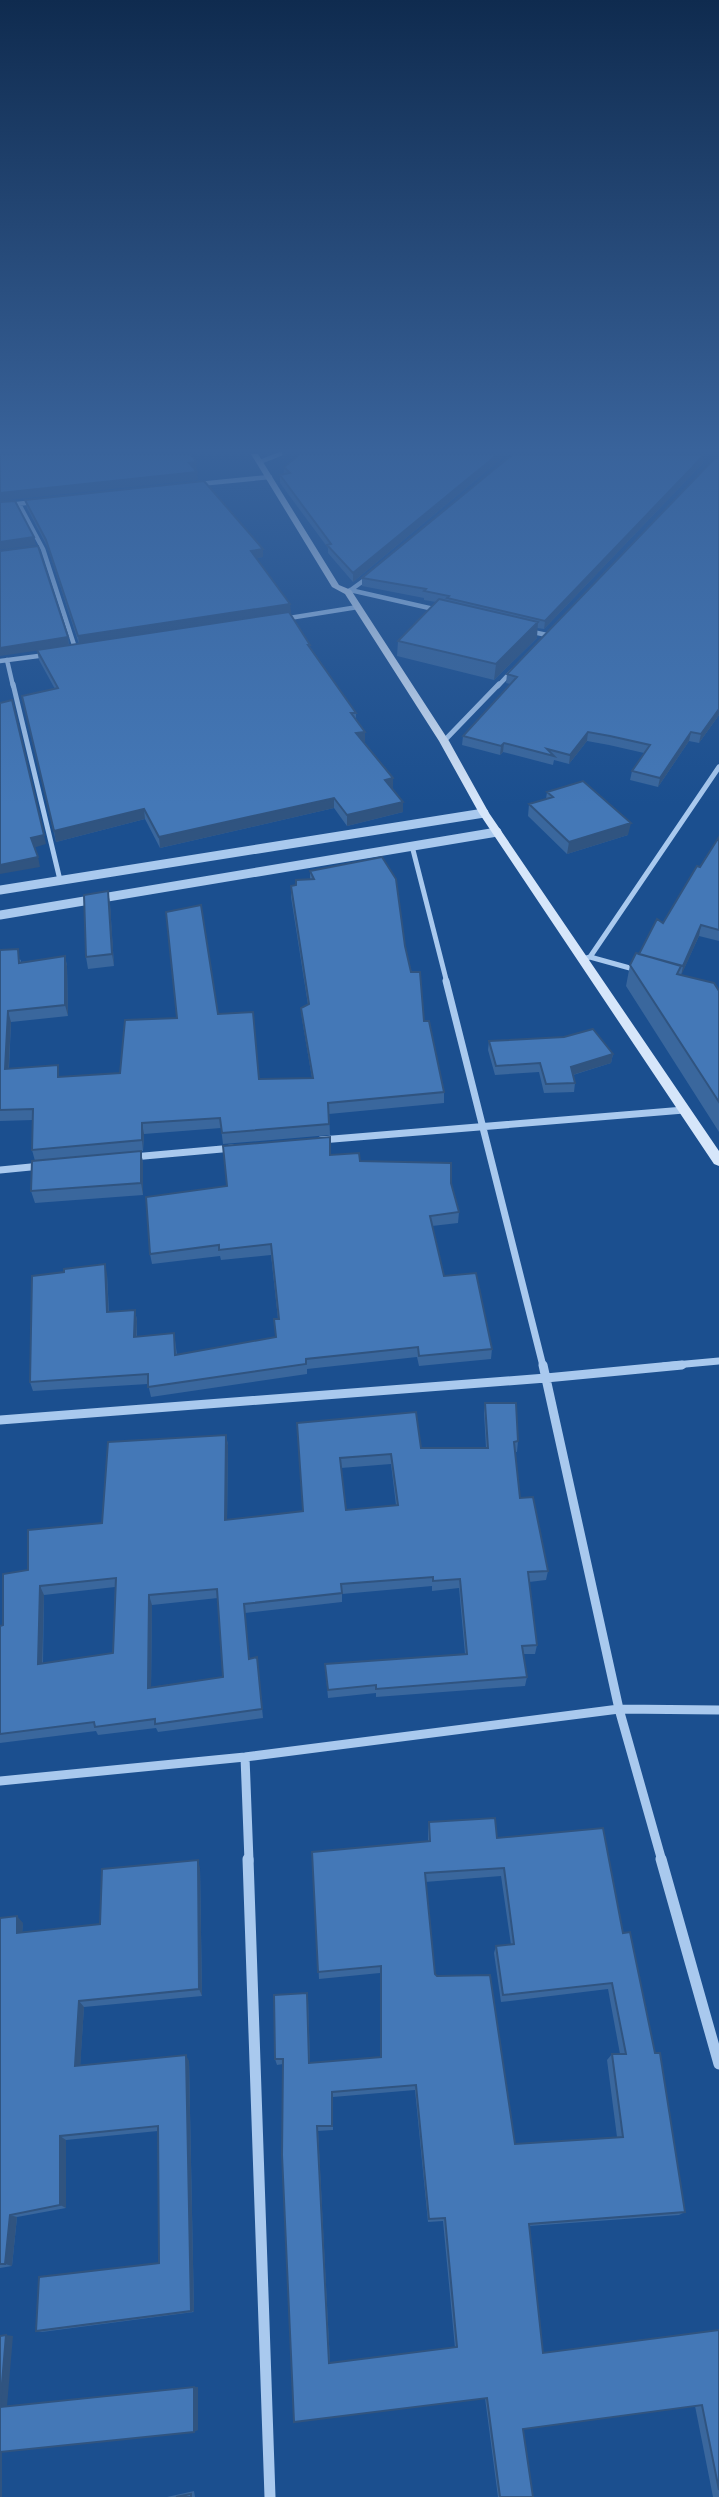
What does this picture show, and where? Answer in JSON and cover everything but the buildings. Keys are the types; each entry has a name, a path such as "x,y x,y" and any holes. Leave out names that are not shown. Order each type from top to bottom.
{"main road":[{"path":"326,571 336,587 351,591 358,607 443,741 484,813 586,958 719,1161"}],"street":[{"path":"50,571 76,650 63,652"},
{"path":"351,591 373,573"},
{"path":"351,591 444,611"},
{"path":"278,619 358,607"},
{"path":"538,645 557,625"},
{"path":"522,629 547,635"},
{"path":"0,661 49,654"},
{"path":"7,660 60,880"},
{"path":"443,741 519,664"},
{"path":"643,971 586,958 719,767"},
{"path":"0,890 484,813"},
{"path":"0,915 497,832"},
{"path":"412,846 546,1378 619,1709 719,2064"},
{"path":"318,1140 684,1110"},
{"path":"125,1158 235,1148"},
{"path":"0,1170 55,1165"},
{"path":"0,1420 546,1378 719,1361"},
{"path":"0,1781 245,1757 619,1709 719,1710"},
{"path":"245,1757 270,2497"}]}
